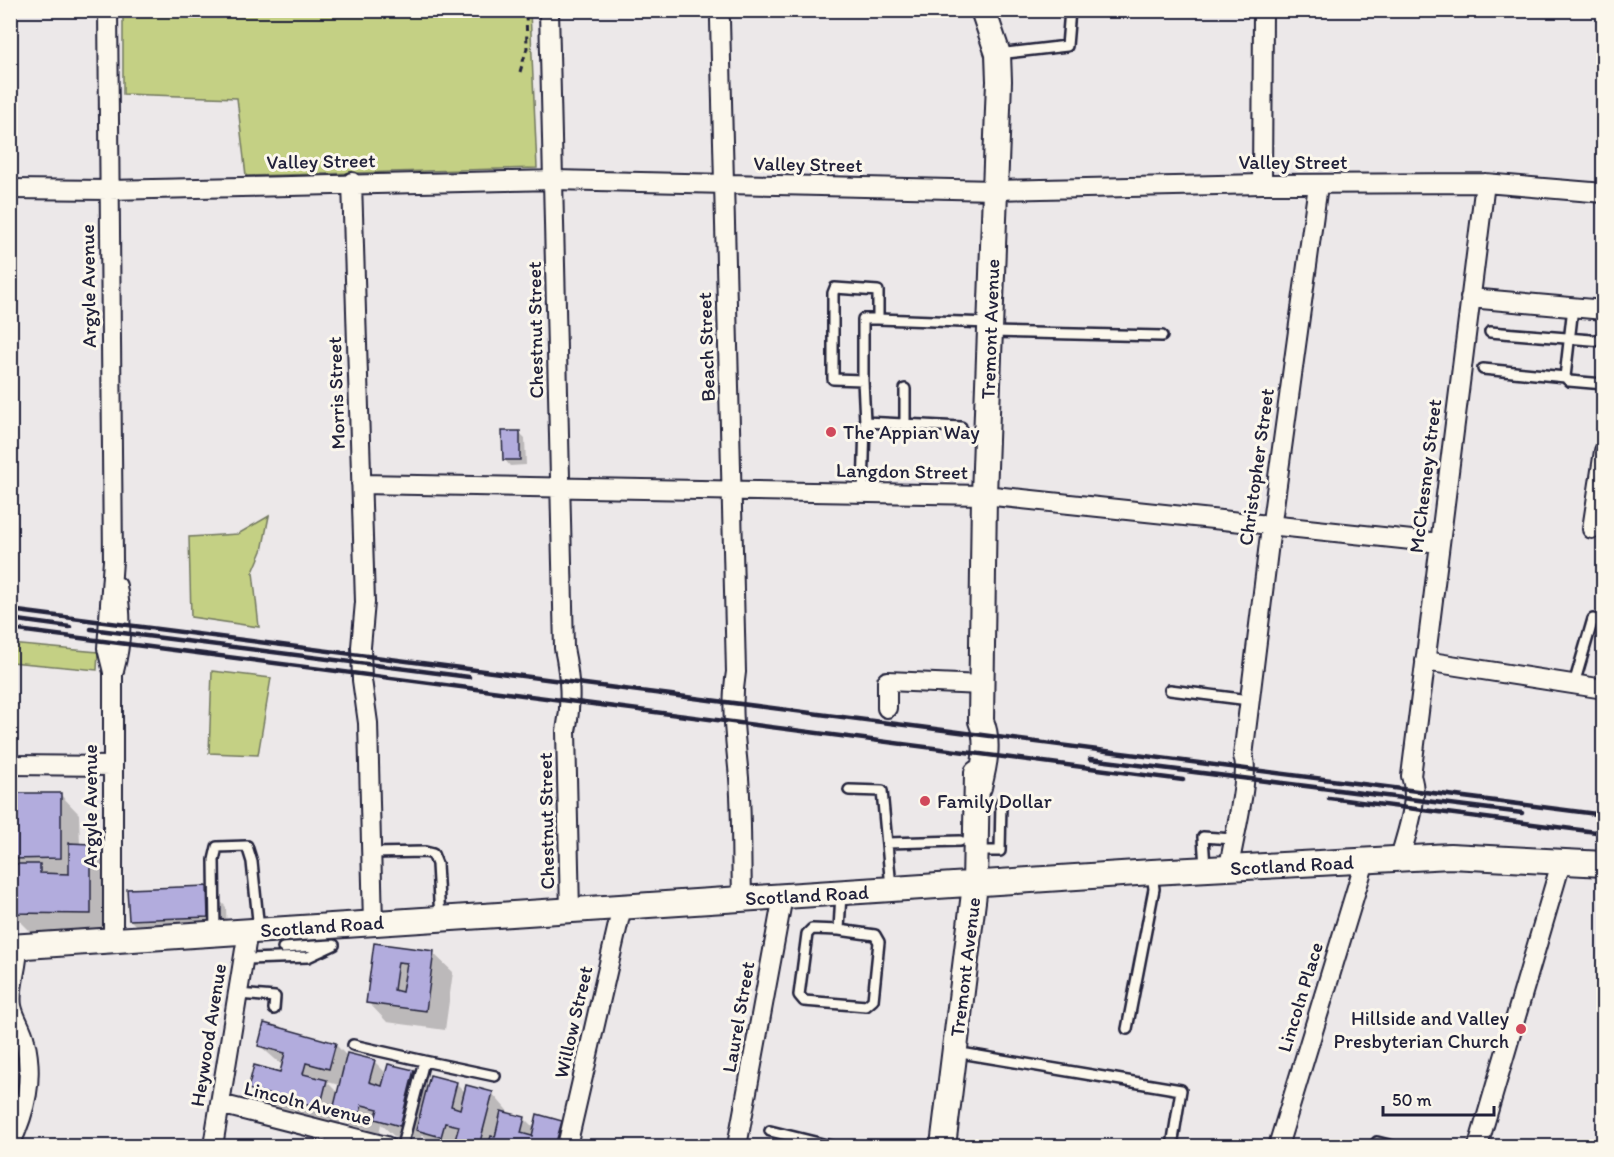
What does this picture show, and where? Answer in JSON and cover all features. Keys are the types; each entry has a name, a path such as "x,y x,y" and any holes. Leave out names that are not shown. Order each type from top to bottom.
{"main road":[{"name":"Tremont Avenue","path":"944,1146 975,885 968,846 985,761 985,729 981,721 984,495 998,54 983,10"},
{"name":"Scotland Road","path":"14,946 215,933 271,939 333,935 373,923 1400,858 1450,856 1604,864"}],"street":[{"name":"Argyle Avenue","path":"108,10 113,560 122,615 120,648 113,672 113,940"},
{"name":"Chestnut Street","path":"549,10 564,648 571,707 566,731 570,911"},
{"path":"1262,184 1263,10"},
{"name":"Beach Street","path":"720,20 736,672 743,697 739,779 742,898"},
{"name":"Valley Street","path":"10,189 109,190 352,182 554,180 995,190 1262,184 1485,183 1604,193"},
{"name":"Morris Street","path":"352,182 365,602 373,647 374,683 368,723 373,923"},
{"name":"McChesney Street","path":"1400,858 1412,812 1414,784 1412,776 1425,661 1485,183"},
{"name":"Christopher Street","path":"1229,868 1246,763 1243,756 1249,700 1318,185"},
{"path":"1470,298 1604,310"},
{"path":"1592,530 1604,451"},
{"name":"Langdon Street","path":"361,484 984,495 1440,543"},
{"path":"1425,661 1604,689"},
{"path":"886,708 886,681 982,685"},
{"path":"10,765 113,766"},
{"name":"Lincoln Place","path":"1278,1146 1365,861"},
{"path":"1478,1146 1562,863"},
{"name":"Laurel Street","path":"737,1146 783,896"},
{"name":"Willow Street","path":"567,1146 622,907"},
{"name":"Heywood Avenue","path":"213,1146 244,959 271,939"},
{"path":"10,1145 25,1114 29,1078 25,1041 13,1008 11,990 18,967 14,946"},
{"name":"Lincoln Avenue","path":"220,1104 386,1146"}],"lane":[{"path":"998,54 1067,46 1070,10"},
{"path":"863,380 833,379 833,292 835,288 878,291 878,319"},
{"path":"1565,377 1573,307"},
{"path":"863,493 865,422 863,319 1162,336"},
{"path":"1490,332 1604,341"},
{"path":"1483,369 1565,377 1569,381 1604,384"},
{"path":"905,389 905,424"},
{"path":"865,422 961,427"},
{"path":"1574,684 1593,620 1604,622"},
{"path":"1170,690 1249,700"},
{"path":"849,790 882,791 892,890"},
{"path":"887,843 968,846 1000,850 1001,802"},
{"path":"1205,869 1203,837 1233,839"},
{"path":"215,933 214,860 217,847 246,846 271,939 244,959"},
{"path":"372,853 424,852 433,854 437,864 440,919"},
{"path":"1127,1029 1154,889 1152,872"},
{"path":"839,930 841,893"},
{"path":"812,929 839,930 875,936 879,942 873,1000 866,1006 804,1001 800,995 807,934 812,929"},
{"path":"238,994 275,997 274,1010"},
{"path":"353,1045 495,1077"},
{"path":"955,1052 1180,1090 1172,1146"},
{"path":"402,1146 424,1061"},
{"path":"770,1131 831,1146"},
{"path":"1375,1146 1377,1142 1393,1146"}],"path":[{"path":"520,72 527,48 526,10"}],"green space":[{"path":"123,11 530,11 537,168 246,176 237,98 123,94"},
{"path":"269,516 262,551 253,572 259,627 191,617 189,537 238,534"},
{"path":"10,644 98,652 97,670 11,662"},
{"path":"212,671 271,678 258,755 209,753"}],"building":[{"path":"502,431 520,431 520,460 503,460"},
{"path":"10,793 61,793 61,858 11,859"},
{"path":"69,843 91,844 91,914 10,913 11,864 40,864 40,873 69,874"},
{"path":"207,886 208,917 129,920 127,889"},
{"path":"374,943 434,951 426,1011 366,1003","holes":["398,962 407,963 402,992 394,990"]},
{"path":"264,1023 336,1043 329,1069 306,1063 303,1074 327,1080 320,1108 248,1089 254,1065 280,1072 285,1053 258,1046"},
{"path":"347,1053 375,1060 369,1082 382,1086 388,1064 414,1070 400,1126 375,1119 378,1109 362,1105 359,1117 333,1110"},
{"path":"430,1075 457,1082 451,1106 460,1109 466,1085 493,1092 479,1146 455,1140 459,1126 445,1123 441,1137 416,1130"},
{"path":"501,1111 525,1117 521,1133 532,1136 537,1114 562,1121 555,1146 488,1146 491,1136 495,1137"}],"railway":[{"path":"10,610 1604,815"},
{"path":"10,619 70,627"},
{"path":"10,629 1183,780"},
{"path":"91,629 469,677"},
{"path":"1090,759 1522,813"},
{"path":"1329,798 1604,833"}],"place":[{"name":"The Appian Way","path":"831,432"},
{"name":"Family Dollar","path":"925,801"},
{"name":"Hillside and Valley Presbyterian Church","path":"1521,1029"}]}
